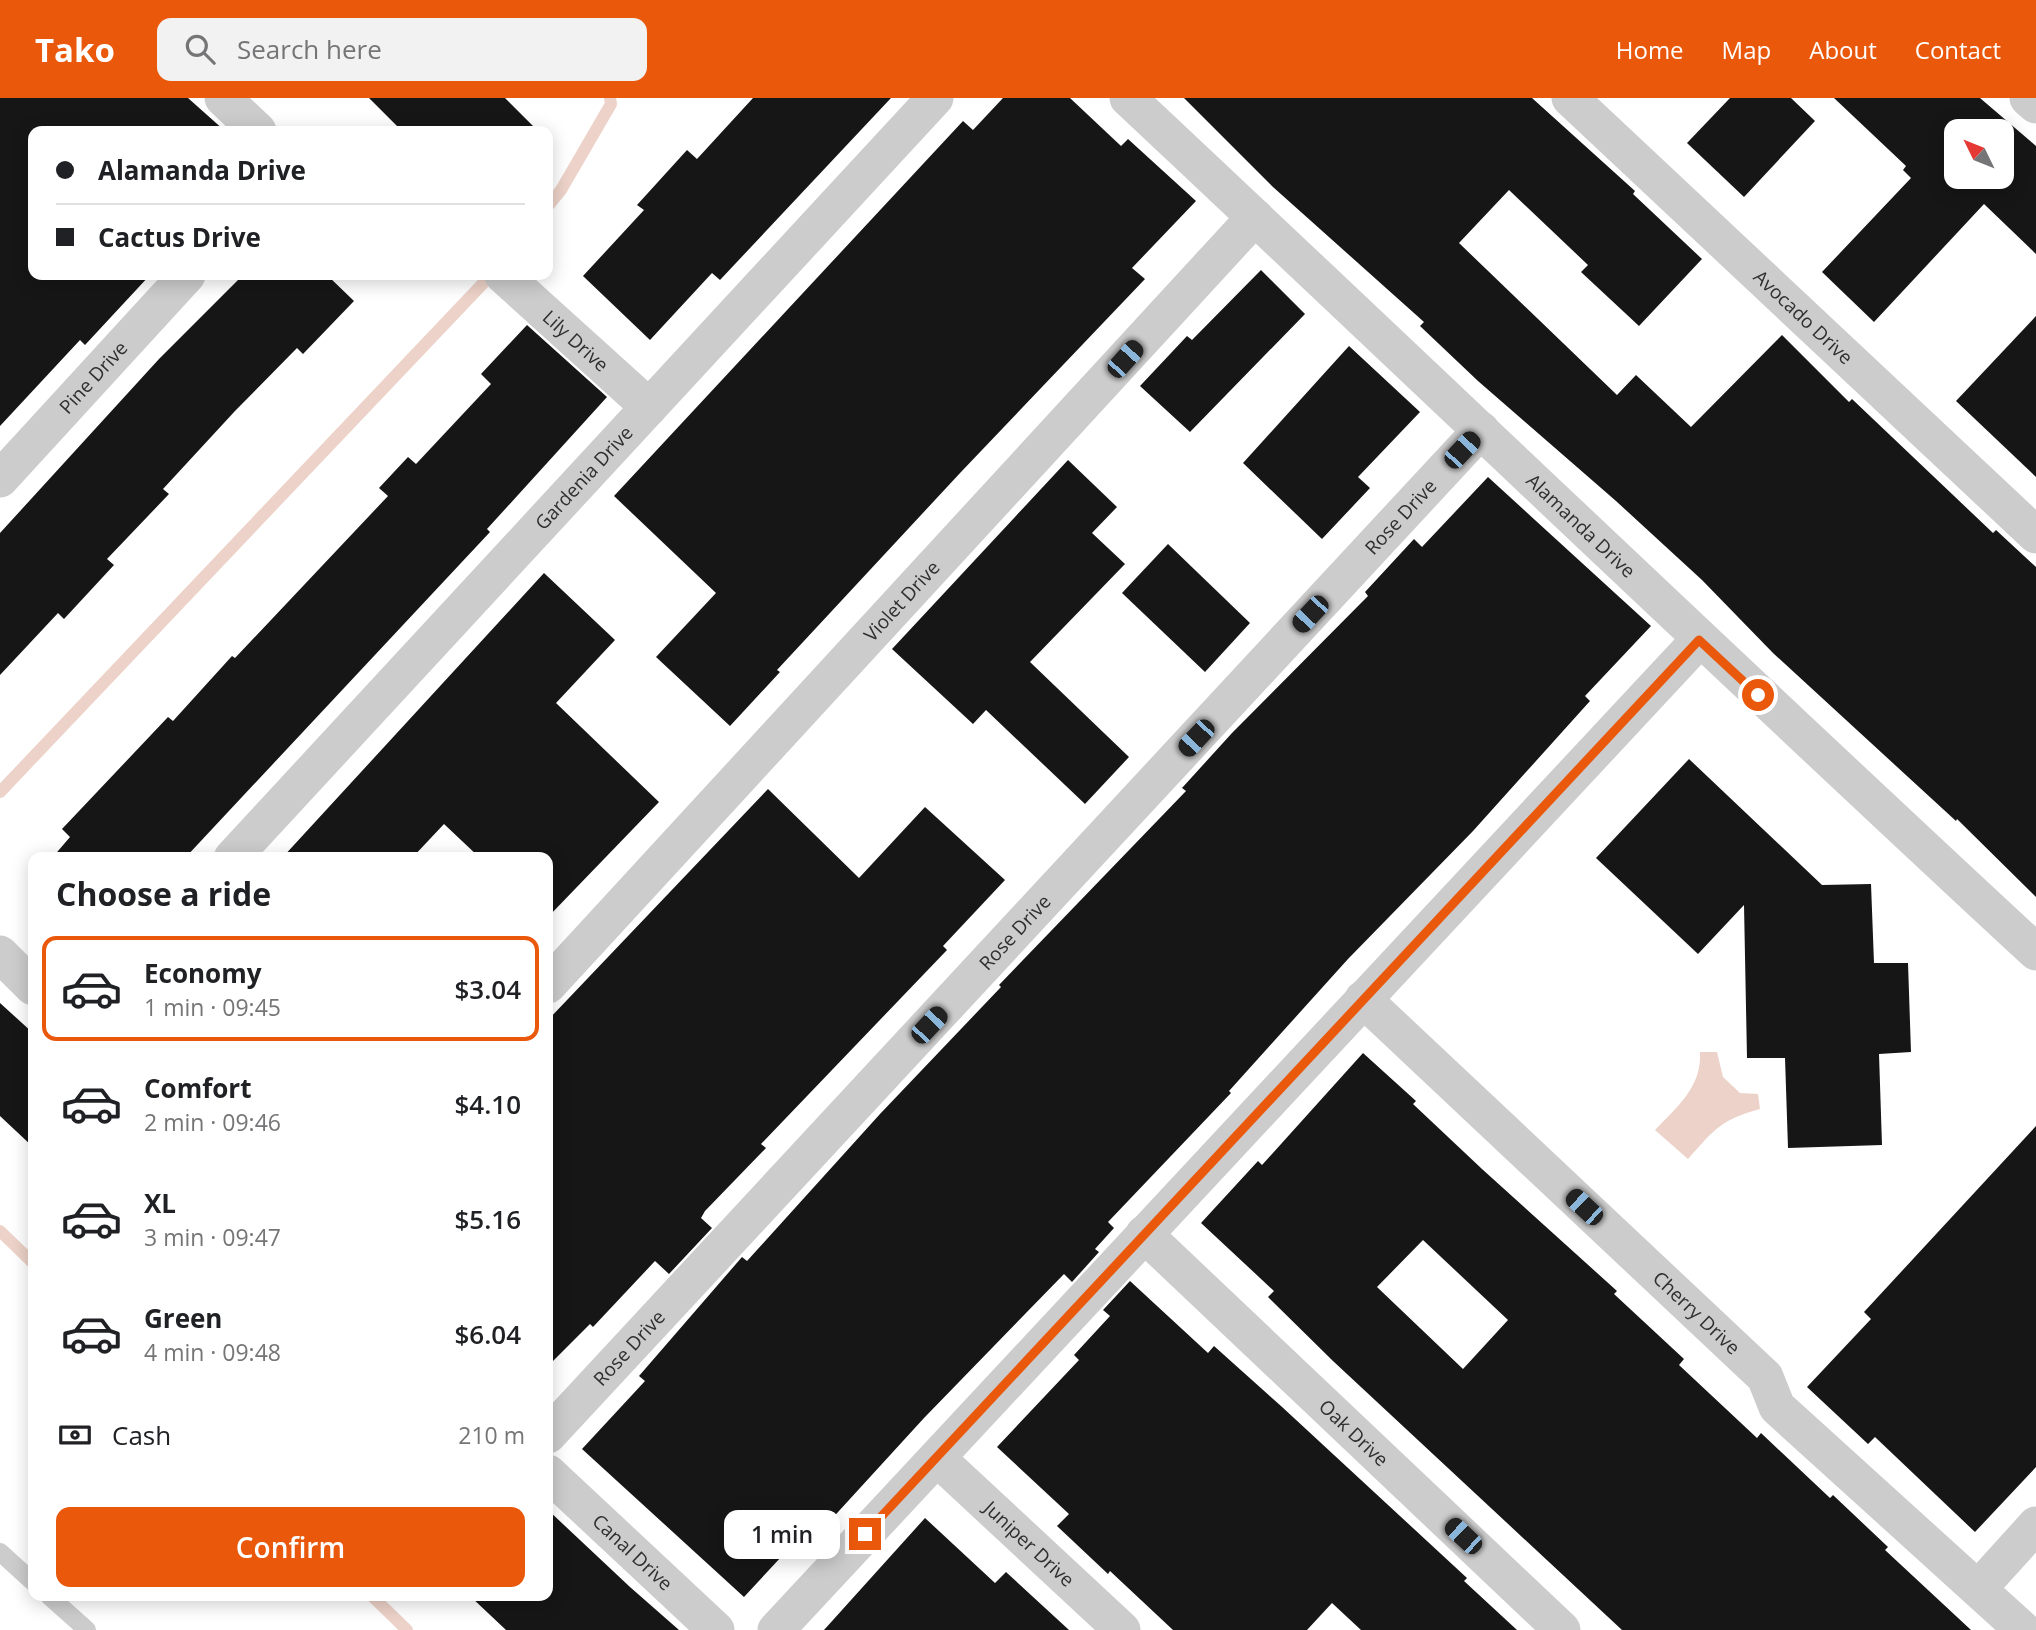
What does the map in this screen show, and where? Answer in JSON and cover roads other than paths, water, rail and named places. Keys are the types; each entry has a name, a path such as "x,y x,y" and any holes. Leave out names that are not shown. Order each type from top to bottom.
{"street":[{"path":"223,98 253,126"},
{"name":"Gardenia Drive","path":"238,852 935,98"},
{"name":"Alamanda Drive","path":"1128,98 1481,430 1699,640 2036,952"},
{"name":"Avocado Drive","path":"1570,98 2036,535"},
{"path":"2028,98 2036,105"},
{"name":"Violet Drive","path":"553,980 1255,218"},
{"name":"Pine Drive","path":"0,479 182,280"},
{"name":"Lily Drive","path":"510,281 649,407"},
{"name":"Rose Drive","path":"553,1430 1481,430"},
{"path":"776,1630 1699,640"},
{"path":"0,954 28,982"},
{"name":"Cherry Drive","path":"1363,999 1765,1377 1777,1406 2023,1630"},
{"name":"Oak Drive","path":"1144,1234 1562,1630"},
{"name":"Juniper Drive","path":"937,1458 1122,1630"},
{"name":"Canal Drive","path":"553,1478 716,1630"},
{"path":"1978,1589 2036,1525"}],"lane":[{"path":"0,1552 28,1577"},
{"path":"55,1601 87,1630"}],"waterway":[{"path":"553,200 611,104 610,98"},
{"path":"0,792 486,280"},
{"path":"0,1231 28,1258"},
{"path":"377,1601 407,1630"}]}
